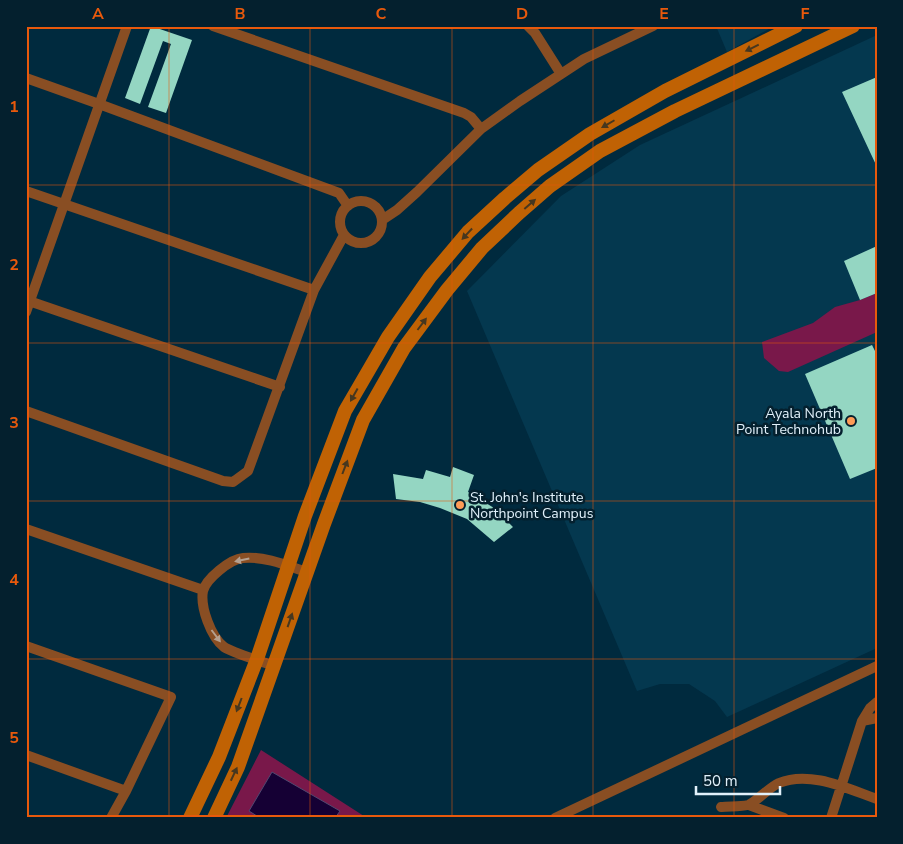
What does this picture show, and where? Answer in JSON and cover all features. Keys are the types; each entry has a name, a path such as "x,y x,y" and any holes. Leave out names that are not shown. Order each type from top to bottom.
{"street":[{"path":"26,312 28,300 127,26"},
{"path":"213,26 464,113 471,117 481,128"},
{"path":"528,26 561,74"},
{"path":"382,220 397,210 417,192 481,128 584,59 653,26"},
{"path":"190,818 219,757 257,659 305,516 345,411 388,336 430,277 468,232 505,198 538,170 590,134 665,91 796,26"},
{"path":"214,818 238,767 275,666 306,572 363,420 404,348 447,290 482,248 519,213 550,186 600,151 675,111 853,26"},
{"path":"26,78 339,193 348,206"},
{"path":"665,91 675,111"},
{"path":"26,191 314,290"},
{"path":"356,202 365,202 377,209 382,220 380,232 371,240 356,242 349,240 344,235 340,225 341,216 348,206 356,202"},
{"path":"26,411 223,481 233,482 248,471 314,290 344,235"},
{"path":"28,300 280,387"},
{"path":"371,365 388,375"},
{"path":"26,529 203,590"},
{"path":"275,666 224,647 212,632 205,616 203,590 212,577 223,567 241,558 263,558 306,572"},
{"path":"26,646 171,696 126,791 111,818"},
{"path":"555,818 877,666"},
{"path":"831,818 862,720 870,708 877,702"},
{"path":"862,720 877,718"},
{"path":"26,755 126,791"},
{"path":"749,805 767,789 781,782 811,778 877,799"},
{"path":"721,807 749,805 784,818"}],"shaded area":[{"path":"716,26 774,26 727,52"},
{"path":"877,35 877,648 727,717 715,701 689,684 660,684 637,691 467,291 561,196 640,145"},
{"path":"877,293 877,332 788,372 779,371 764,358 762,342 813,323 835,307"},
{"path":"261,750 367,818 226,818"},
{"path":"272,772 340,811 335,818 260,818 249,811"}],"building":[{"path":"151,26 192,40 166,113 148,107 171,44 163,41 140,104 125,98"},
{"path":"877,77 877,167 842,92"},
{"path":"877,246 877,293 860,300 844,261"},
{"name":"Ayala North Point Technohub","path":"872,345 877,355 877,468 850,479 805,374"},
{"name":"St. John's Institute Northpoint Campus","path":"453,467 474,475 468,492 494,508 513,527 494,542 467,519 420,502 396,499 393,474 423,479 426,470 450,477"}],"place":[{"name":"Ayala North Point Technohub","path":"851,421"},
{"name":"St. John's Institute Northpoint Campus","path":"460,505"}]}
